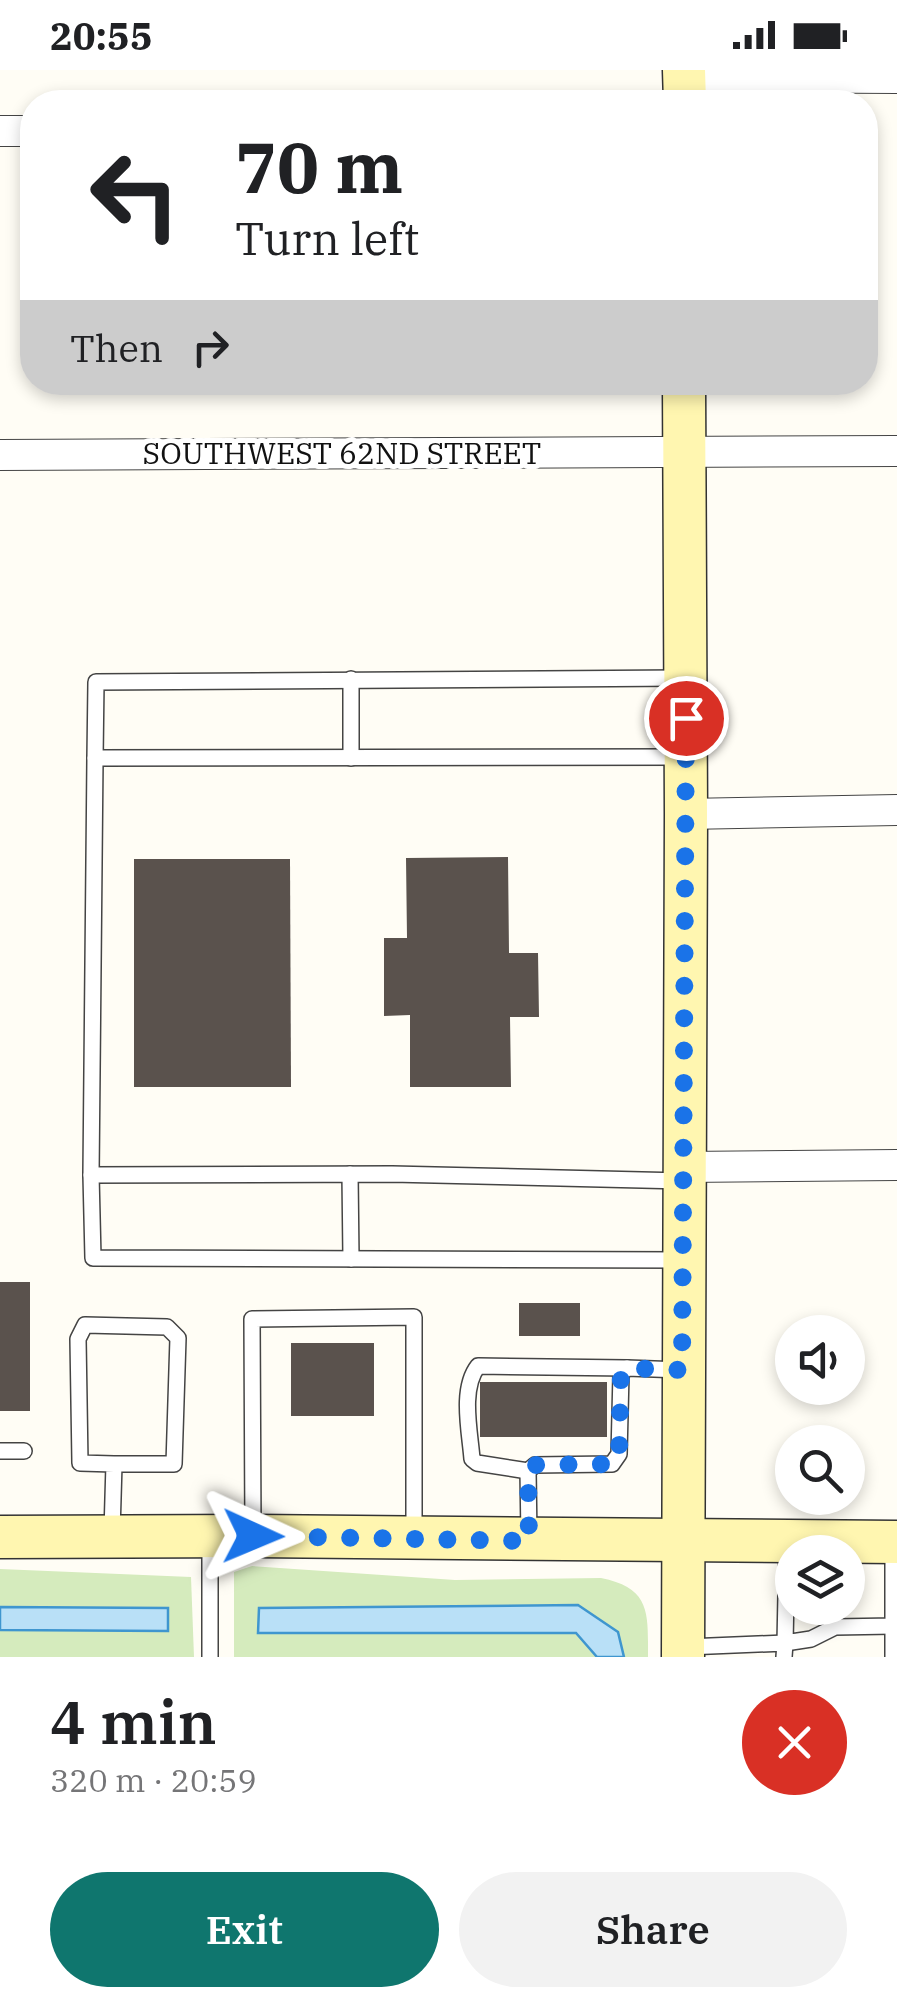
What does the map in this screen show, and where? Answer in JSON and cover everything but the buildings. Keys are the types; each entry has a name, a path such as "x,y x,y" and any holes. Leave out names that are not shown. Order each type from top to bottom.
{"main road":[{"path":"683,1652 684,395"},
{"path":"0,1537 775,1542"},
{"path":"865,1542 895,1542"}],"street":[{"path":"684,83 897,78"},
{"name":"SOUTHWEST 62ND STREET","path":"0,454 897,451"},
{"path":"686,814 897,810"},
{"path":"684,1174 897,1165"}],"lane":[{"path":"682,1260 93,1258 90,1175 96,682 685,678"},
{"path":"351,679 351,758"},
{"path":"96,758 686,757"},
{"path":"350,1174 351,1259"},
{"path":"90,1175 684,1174"},
{"path":"253,1536 252,1319 414,1318 414,1539"},
{"path":"85,1325 166,1327 178,1338 174,1464 114,1464 80,1463 78,1338 85,1325"},
{"path":"628,1368 621,1374 619,1454 612,1464 535,1465 528,1471 472,1459 468,1399 478,1366 628,1368 682,1370"},
{"path":"0,1451 24,1452"},
{"path":"112,1536 114,1464"},
{"path":"528,1471 529,1541"},
{"path":"210,1536 210,1657"},
{"path":"894,1657 895,1542"},
{"path":"784,1650 785,1625"},
{"path":"683,1652 784,1650 836,1627 893,1626"},
{"path":"811,1640 812,1657"}],"green space":[{"path":"252,1566 455,1580 601,1578 617,1582 638,1596 646,1615 648,1657 234,1657 234,1572"},
{"path":"0,1569 191,1577 194,1657 0,1657"}],"water":[{"path":"578,1605 618,1632 624,1657 597,1657 576,1633 258,1633 259,1608"},
{"path":"0,1607 168,1608 168,1631 0,1630"}],"route":[{"path":"253,1536 529,1541 528,1471 535,1465 612,1464 619,1454 621,1374 628,1368 682,1370 686,718"}]}
